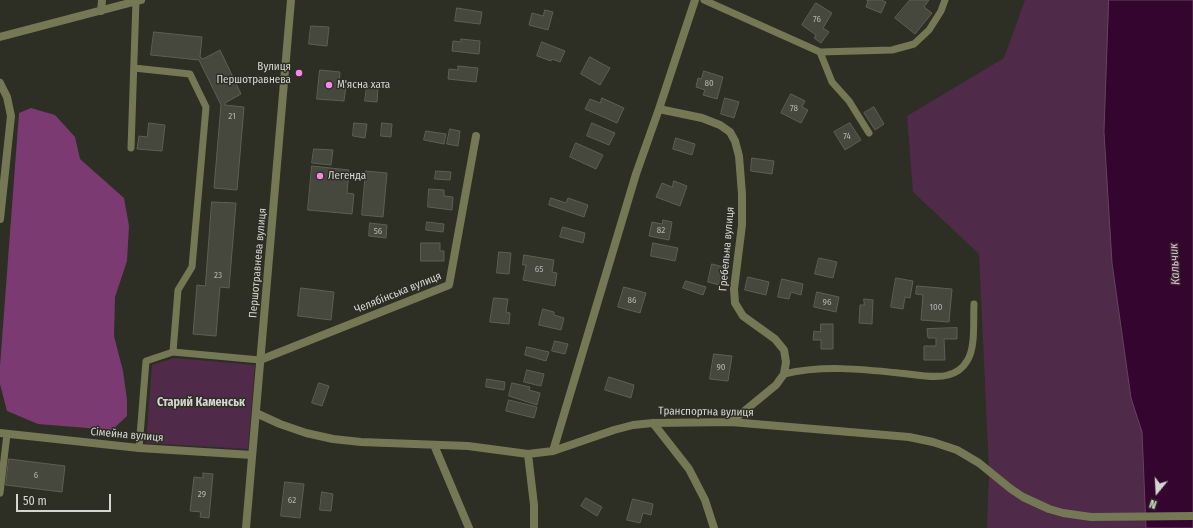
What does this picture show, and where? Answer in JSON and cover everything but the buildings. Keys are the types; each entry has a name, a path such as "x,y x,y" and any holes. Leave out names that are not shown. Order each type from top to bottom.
{"street":[{"path":"101,11 102,0"},
{"name":"Першотравнева вулиця","path":"246,528 291,0"},
{"path":"553,451 636,174 695,0"},
{"path":"0,37 139,1"},
{"path":"0,83 7,97 11,116 0,219"},
{"name":"Гребельна вулиця","path":"659,109 702,118 720,125 730,132 736,141 739,156 742,194 742,225 734,289 735,303 743,316 774,339 784,350 786,362 784,374"},
{"name":"Челябінська вулиця","path":"260,360 449,285 476,136"},
{"path":"731,422 776,385 784,374"},
{"name":"Транспортна вулиця","path":"256,413 280,424 306,433 333,439 361,442 468,446 528,454 553,451 614,430 633,425 653,423 731,422 909,437 934,442 957,450 989,471 1011,489 1036,504 1049,509 1077,516 1193,516"},
{"path":"653,423 689,469 705,500 714,528"},
{"name":"Сімейна вулиця","path":"3,434 139,448 252,455"},
{"path":"434,445 469,528"},
{"path":"528,454 534,505 534,528"}],"lane":[{"path":"704,0 820,52 892,50 914,44 929,30 941,11 945,0"},
{"path":"131,148 134,68 139,1"},
{"path":"820,52 832,82 849,101 869,133"},
{"path":"134,68 190,74 206,107 192,267 178,290 173,352"},
{"path":"784,374 822,368 859,369 930,376 947,375 959,370 968,361 972,344 974,304"},
{"path":"139,448 146,361 173,352 260,360"},
{"path":"0,492 3,434"}],"shaded area":[{"path":"1025,0 1193,0 1193,528 987,528 989,471 979,254 913,192 907,116 1004,58"},
{"path":"31,108 55,115 75,137 80,159 124,198 129,226 127,261 115,297 114,336 123,371 127,400 127,416 112,430 38,424 7,411 0,384 0,366 19,113"},
{"path":"174,358 255,365 248,449 146,443 152,365"}],"water":[{"name":"Кальчик","path":"1109,0 1193,0 1193,528 1146,528 1142,432 1131,398 1112,263 1104,132"}],"place":[{"name":"Вулиця Першотравнева","path":"299,73"},
{"name":"М'ясна хата","path":"329,85"},
{"name":"Легенда","path":"320,176"}],"district":[{"name":"Старий Каменськ","path":"201,403"}]}
